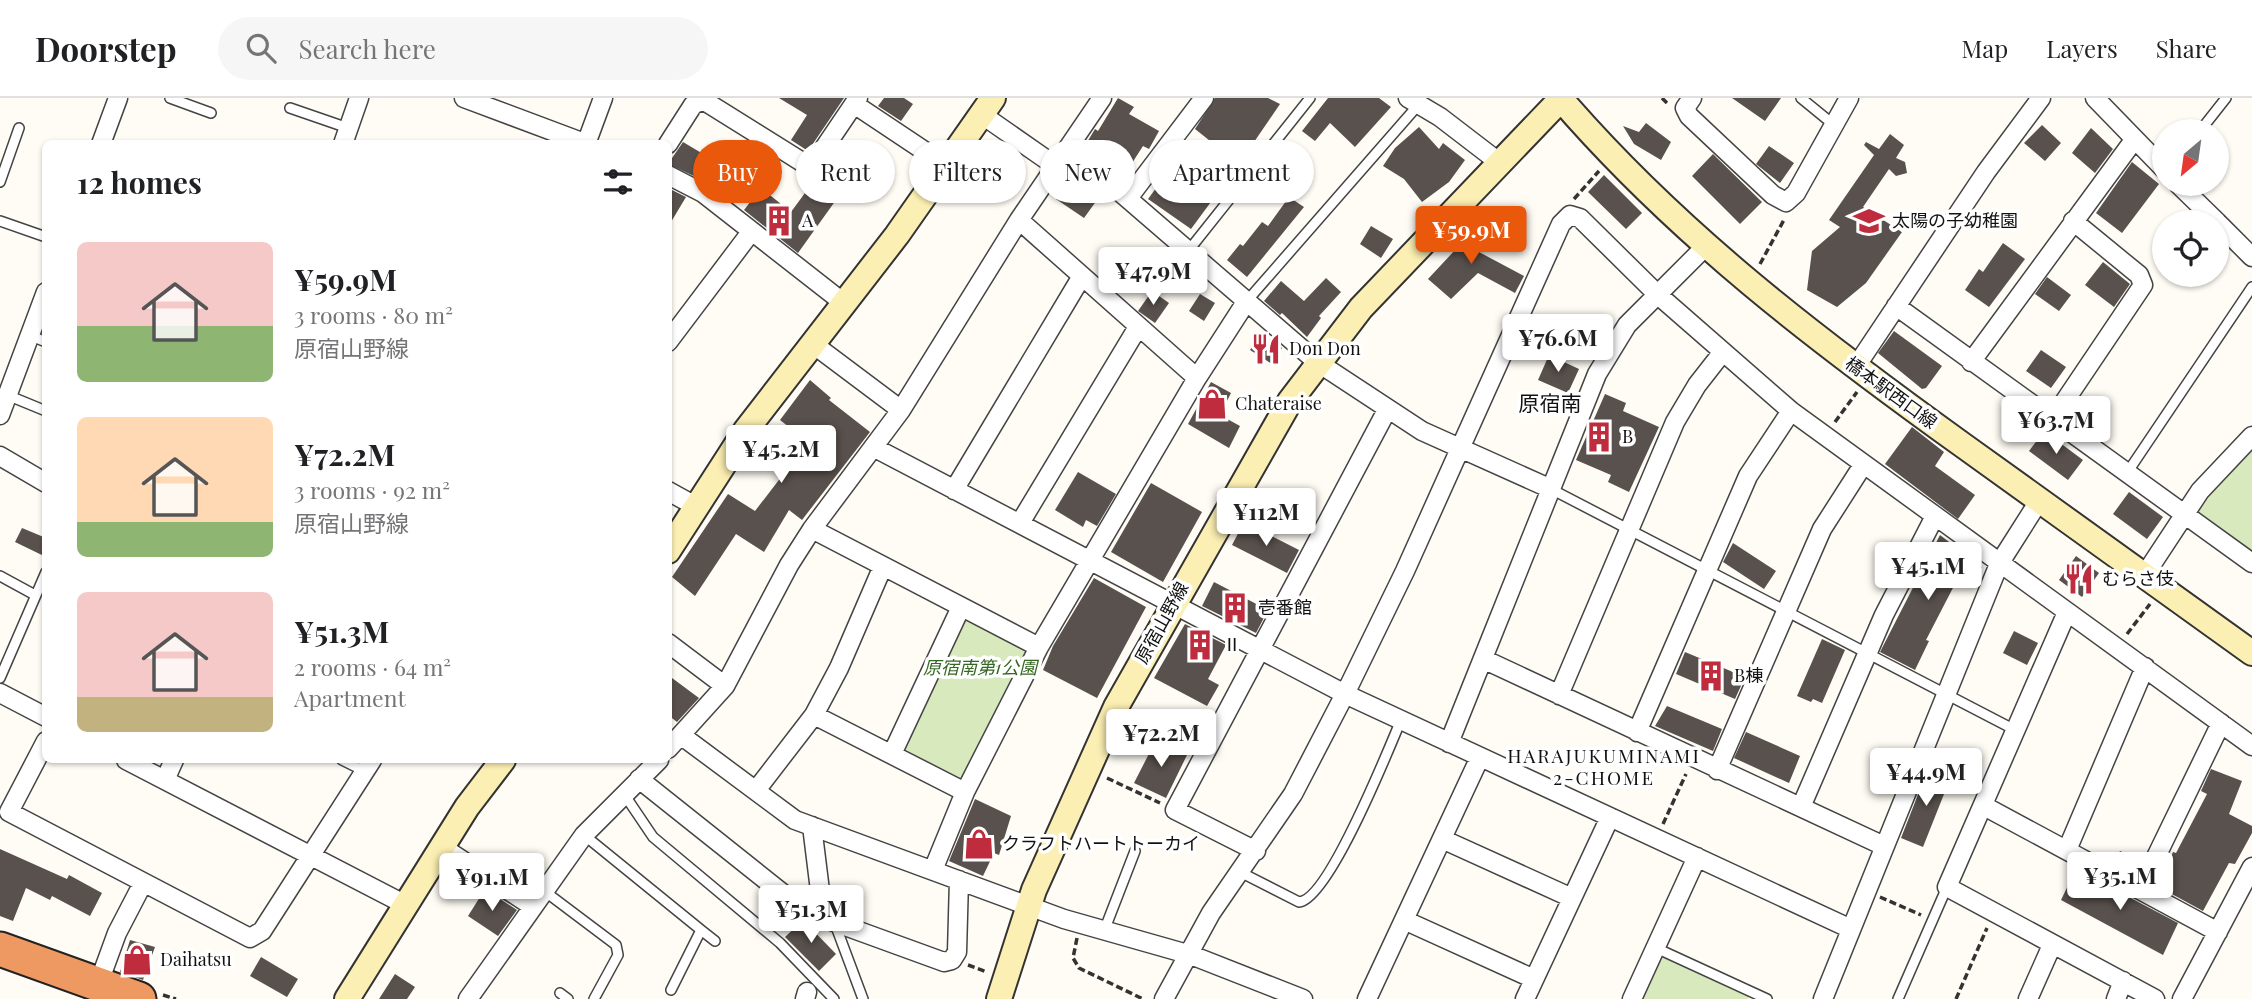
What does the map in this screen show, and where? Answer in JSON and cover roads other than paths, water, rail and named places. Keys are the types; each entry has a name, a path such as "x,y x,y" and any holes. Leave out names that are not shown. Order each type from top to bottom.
{"highway":[{"path":"0,949 139,999"}],"street":[{"path":"102,140 118,98"},
{"path":"345,136 359,98"},
{"path":"464,98 578,140"},
{"path":"587,140 603,98"},
{"path":"1074,140 1102,98"},
{"path":"1135,189 1204,98"},
{"name":"原宿山野線","path":"999,999 1028,905 1086,768 1172,604 1290,401 1361,307 1561,98"},
{"name":"橋本駅西口線","path":"1561,98 1608,153 1706,246 1858,377 2039,501 2252,653"},
{"path":"1692,98 1685,108 1689,116 1773,195 1786,202 1796,193 1849,98"},
{"path":"1858,377 1896,306 1986,172 2041,98"},
{"path":"2095,98 2152,157"},
{"path":"671,140 693,105 703,100 802,162 814,163 856,101 911,140"},
{"path":"1414,101 1500,163"},
{"path":"964,140 987,106 1040,152"},
{"path":"1972,362 2134,140"},
{"path":"672,177 703,193 845,304"},
{"path":"672,746 725,686 789,565 812,529 901,411 1019,220 1040,191"},
{"path":"2190,196 2205,210"},
{"path":"1135,202 1317,362 1387,410 1458,447 1549,488"},
{"path":"672,545 746,430 920,203"},
{"path":"1164,999 1191,956 1211,913 1242,873 1293,794 1345,694 1405,571 1458,447 1565,218 1580,218 1722,354 1791,411 2252,746"},
{"path":"1019,220 1197,377"},
{"path":"2052,420 2143,285 2139,275 2073,221"},
{"path":"672,337 751,232"},
{"path":"2229,234 2252,257"},
{"path":"1449,743 1549,488 1604,361 1627,326 1706,246"},
{"path":"954,490 1082,276"},
{"path":"933,870 965,792 1039,647 1197,377 1246,302"},
{"path":"1896,306 2252,563"},
{"path":"0,415 37,338 42,312"},
{"path":"1020,523 1138,327"},
{"path":"813,344 901,411"},
{"path":"1559,695 1685,403 1722,354"},
{"path":"1256,851 1175,810 1387,410"},
{"path":"1637,732 1748,476 1791,411"},
{"path":"2144,576 2200,491 2252,436"},
{"path":"873,447 1345,694 1851,929"},
{"path":"0,456 42,481"},
{"path":"1717,770 1827,519 1863,465"},
{"path":"672,493 697,507"},
{"path":"1823,999 1945,693 2000,564 2039,501"},
{"path":"1801,807 1867,654 1935,516"},
{"path":"812,529 1039,647"},
{"path":"757,789 814,715 839,668 883,566"},
{"path":"892,754 961,607"},
{"path":"2067,611 2017,732 1947,887 2155,999"},
{"path":"672,646 725,686"},
{"path":"1482,659 1884,846"},
{"path":"2067,850 2145,667"},
{"path":"0,693 42,716"},
{"path":"814,715 965,792"},
{"path":"2140,890 2221,723"},
{"path":"682,736 757,789 795,820 1028,905 1104,931 1191,956 1303,999"},
{"path":"42,748 5,811 250,938 262,931 368,765"},
{"path":"1367,999 1480,757"},
{"path":"132,763 404,904"},
{"path":"165,780 173,763"},
{"path":"347,999 404,904 501,763"},
{"path":"468,999 584,835 656,763"},
{"path":"639,779 796,904 828,919 944,962 952,960 957,952 959,880"},
{"path":"1984,806 2218,932"},
{"path":"1525,999 1610,817"},
{"path":"812,826 828,919"},
{"path":"1442,839 1572,898"},
{"path":"442,846 532,906"},
{"path":"1632,999 1697,857"},
{"path":"2182,999 2252,867"},
{"path":"98,985 117,933 143,883"},
{"path":"1404,920 1534,979"},
{"path":"2028,999 2052,945"},
{"path":"2116,999 2123,981"}],"lane":[{"path":"170,98 211,113"},
{"path":"1189,250 1310,98"},
{"path":"1801,98 1834,125"},
{"path":"2209,119 2226,98"},
{"path":"1246,302 1414,101"},
{"path":"290,108 345,136"},
{"path":"0,182 19,128"},
{"path":"0,221 42,236"},
{"path":"2127,473 2252,287"},
{"path":"7,396 42,409"},
{"path":"1549,488 2017,732"},
{"path":"0,576 35,595"},
{"path":"0,678 42,580"},
{"path":"1242,873 1299,902 1312,897 1336,860 1401,720"},
{"path":"624,794 653,837 780,943 834,999"},
{"path":"584,835 715,941"},
{"path":"1104,931 1135,851"},
{"path":"1898,999 1947,887"},
{"path":"543,890 616,945 618,955 594,999"},
{"path":"828,919 863,999"},
{"path":"671,990 701,930"},
{"path":"1656,948 1767,999"}],"place":[{"name":"A","path":"779,221"},
{"name":"太陽の子幼稚園","path":"1869,221"},
{"name":"Don Don","path":"1266,349"},
{"name":"Chateraise","path":"1212,404"},
{"name":"B","path":"1599,437"},
{"name":"むらさ伎","path":"2079,579"},
{"name":"壱番館","path":"1235,608"},
{"name":"Ⅱ","path":"1200,645"},
{"name":"B棟","path":"1711,676"},
{"name":"クラフトハートトーカイ","path":"979,844"},
{"name":"Daihatsu","path":"137,960"}],"district":[{"name":"原宿南","path":"1550,404"},
{"name":"HARAJUKUMINAMI 2-CHOME","path":"1604,767"}],"park label":[{"name":"原宿南第1公園","path":"980,668"}]}
